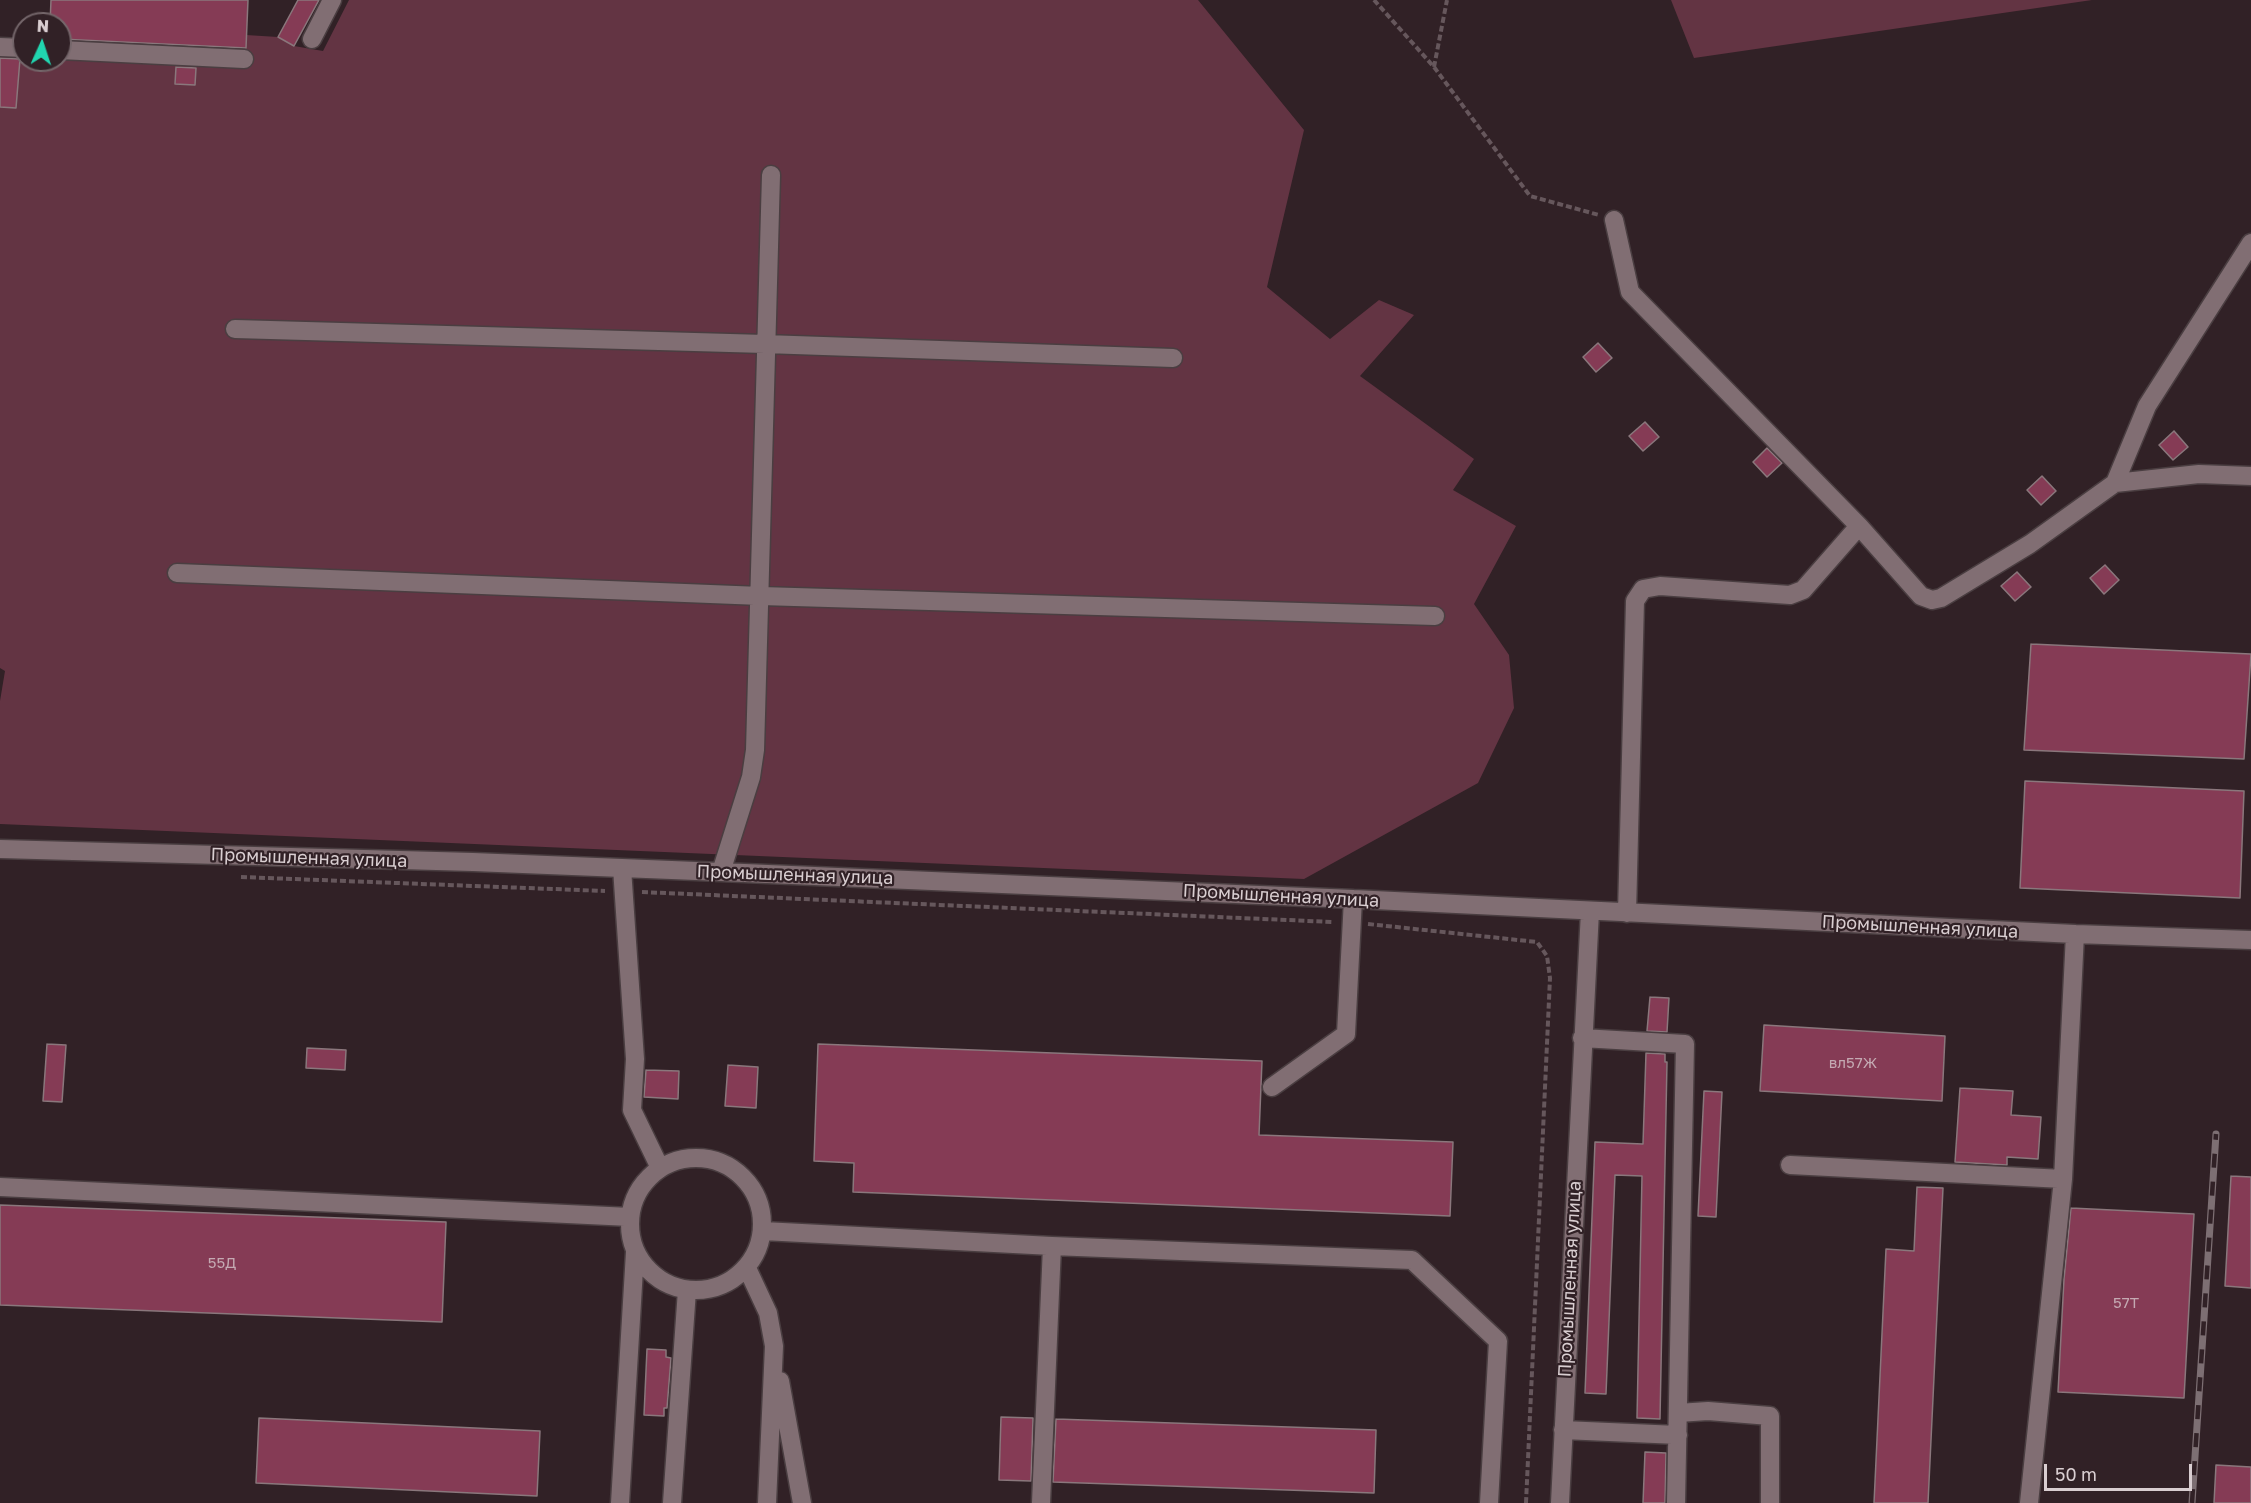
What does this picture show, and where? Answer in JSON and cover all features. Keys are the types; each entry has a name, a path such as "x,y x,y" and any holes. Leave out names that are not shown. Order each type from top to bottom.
{"street":[{"path":"312,39 332,0"},
{"path":"72,51 244,59"},
{"path":"721,872 751,777 755,750 771,175"},
{"path":"1614,219 1630,292 1859,526 1921,596 1932,600 1941,598 2030,544 2115,483 2199,474 2251,476"},
{"path":"2115,483 2147,406 2251,243"},
{"path":"235,329 1173,358"},
{"path":"1628,913 1635,601 1643,589 1660,586 1790,595 1803,590 1859,526"},
{"path":"177,573 760,597 1435,616"},
{"name":"Промышленная улица","path":"0,849 473,862 721,872 1353,899 2075,934 2251,940"},
{"path":"622,868 635,1059 632,1110 660,1168"},
{"path":"1272,1087 1346,1034 1353,899"},
{"name":"Промышленная улица","path":"1560,1503 1590,911"},
{"path":"2029,1503 2062,1179 2075,934"},
{"path":"1582,1038 1686,1044 1676,1503"},
{"path":"620,1503 635,1252 630,1234 630,1217 639,1189 660,1168 671,1162 708,1158 731,1167 741,1175 756,1195 760,1206 763,1231 754,1257 737,1277 720,1286 700,1291 687,1290 666,1283 648,1270 635,1252"},
{"path":"1790,1165 2062,1179"},
{"path":"0,1187 630,1217"},
{"path":"763,1231 1052,1246 1412,1260 1498,1341 1489,1503"},
{"path":"1041,1503 1052,1246"},
{"path":"747,1268 768,1313 802,1503"},
{"path":"672,1503 687,1290"},
{"path":"767,1503 774,1346"},
{"path":"1678,1413 1708,1411 1770,1416 1770,1503"},
{"path":"1563,1430 1678,1435"}],"path":[{"path":"1374,0 1434,67 1530,196 1614,219"},
{"path":"1434,67 1447,0"},
{"path":"240,876 1352,923 1537,942 1547,956 1551,978 1526,1503"}],"shaded area":[{"path":"349,0 1198,0 1304,130 1267,287 1330,339 1379,300 1414,315 1360,376 1474,459 1453,490 1516,526 1474,604 1509,655 1514,708 1478,783 1304,879 0,824 0,701 5,671 0,668 0,43 12,44 12,72 72,72 72,48 246,55 246,35 278,37 294,46 323,51"},
{"path":"1671,0 2092,0 1694,58"}],"building":[{"path":"51,0 248,0 246,48 72,40 72,12 50,12"},
{"path":"298,0 319,0 294,46 278,37"},
{"path":"0,58 12,59 12,72 19,72 16,108 0,107"},
{"path":"176,67 196,68 195,85 175,84"},
{"path":"1598,343 1612,358 1596,372 1583,357"},
{"path":"1645,422 1659,437 1643,451 1629,436"},
{"path":"2174,431 2188,447 2173,460 2159,445"},
{"path":"1767,448 1782,463 1767,477 1753,462"},
{"path":"2042,476 2056,491 2041,505 2027,490"},
{"path":"2105,565 2119,580 2104,594 2090,578"},
{"path":"2017,572 2031,587 2015,601 2001,586"},
{"path":"2031,644 2251,654 2244,759 2024,750"},
{"path":"2025,781 2244,791 2240,898 2020,888"},
{"path":"1650,997 1669,998 1667,1032 1647,1031"},
{"path":"1764,1025 1945,1036 1942,1101 1760,1091"},
{"path":"47,1044 66,1045 62,1102 43,1101"},
{"path":"818,1044 1262,1061 1259,1135 1453,1142 1450,1216 853,1192 854,1163 814,1161"},
{"path":"307,1048 346,1050 345,1070 306,1068"},
{"path":"1646,1053 1665,1054 1665,1062 1667,1062 1660,1419 1637,1418 1642,1176 1615,1175 1606,1394 1585,1393 1595,1142 1643,1144"},
{"path":"728,1065 758,1067 756,1108 725,1106"},
{"path":"646,1070 679,1071 678,1099 644,1097"},
{"path":"1960,1088 2013,1091 2011,1115 2041,1117 2038,1159 2007,1157 2007,1165 1955,1162"},
{"path":"1704,1091 1722,1092 1716,1217 1698,1216"},
{"path":"2231,1176 2251,1177 2251,1288 2225,1286"},
{"path":"1917,1187 1943,1188 1928,1503 1874,1503 1886,1249 1914,1251"},
{"path":"0,1205 446,1222 442,1322 0,1305"},
{"path":"2071,1208 2194,1214 2184,1398 2058,1392 2064,1279"},
{"path":"647,1349 666,1350 666,1357 671,1358 667,1408 664,1408 664,1416 644,1415"},
{"path":"1001,1417 1033,1418 1031,1481 999,1480"},
{"path":"259,1418 540,1431 537,1496 256,1483"},
{"path":"1056,1419 1376,1430 1374,1493 1053,1482"},
{"path":"1645,1452 1666,1453 1665,1503 1643,1503"},
{"path":"2216,1465 2251,1467 2251,1503 2214,1503"}],"railway":[{"path":"2192,1503 2216,1134"}]}
